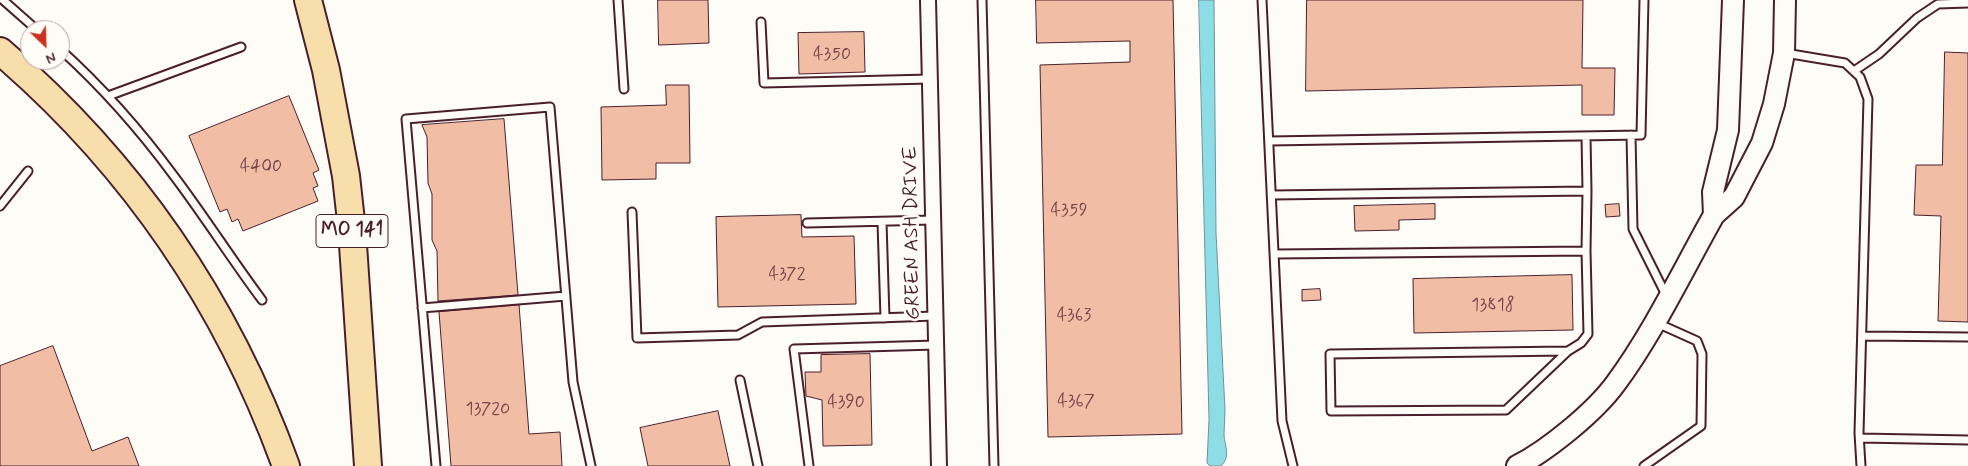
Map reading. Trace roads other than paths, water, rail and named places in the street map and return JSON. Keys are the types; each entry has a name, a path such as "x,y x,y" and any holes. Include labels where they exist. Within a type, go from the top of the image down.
{"highway":[{"name":"MO 141","path":"308,0 326,70 346,176 352,230 368,466"},
{"path":"0,51 58,104 101,149 168,234 224,326 248,374 286,466"}],"street":[{"name":"GREEN ASH DRIVE","path":"928,0 938,466"},
{"path":"1714,215 1713,192 1728,130 1733,0"},
{"path":"1527,464 1589,412 1614,385 1634,357 1714,215 1734,197 1762,143 1774,104 1784,53 1785,0"}],"lane":[{"path":"3,0 26,20"},
{"path":"618,0 624,89"},
{"path":"982,0 994,466"},
{"path":"1262,0 1276,254 1282,421 1293,466"},
{"path":"1269,142 1641,135 1644,0"},
{"path":"1854,71 1879,54 1917,18 1938,4 1968,3"},
{"path":"761,22 764,83 930,78"},
{"path":"108,96 240,47"},
{"path":"1784,53 1845,63 1860,77 1868,99 1869,121 1860,438 1861,466"},
{"path":"70,58 108,96 174,176 262,300"},
{"path":"436,466 406,119 550,107 573,382 590,466"},
{"path":"1631,135 1633,229 1668,298"},
{"path":"1568,351 1330,354 1332,412 1506,410 1568,351 1581,342 1588,334 1586,136"},
{"path":"0,206 28,171"},
{"path":"1272,195 1587,191"},
{"path":"632,212 637,338 738,334 762,322 935,316"},
{"path":"807,223 933,220"},
{"path":"882,222 885,318"},
{"path":"1276,254 1586,251"},
{"path":"422,308 566,296"},
{"path":"1644,466 1701,426 1702,354 1697,341 1654,322"},
{"path":"1862,336 1968,337"},
{"path":"810,466 794,349 936,345"},
{"path":"740,380 758,466"},
{"path":"1860,438 1968,440"}],"water":[{"path":"1199,0 1214,0 1216,233 1225,410 1224,435 1227,451 1226,459 1221,466 1210,466 1207,463 1209,420"}]}
